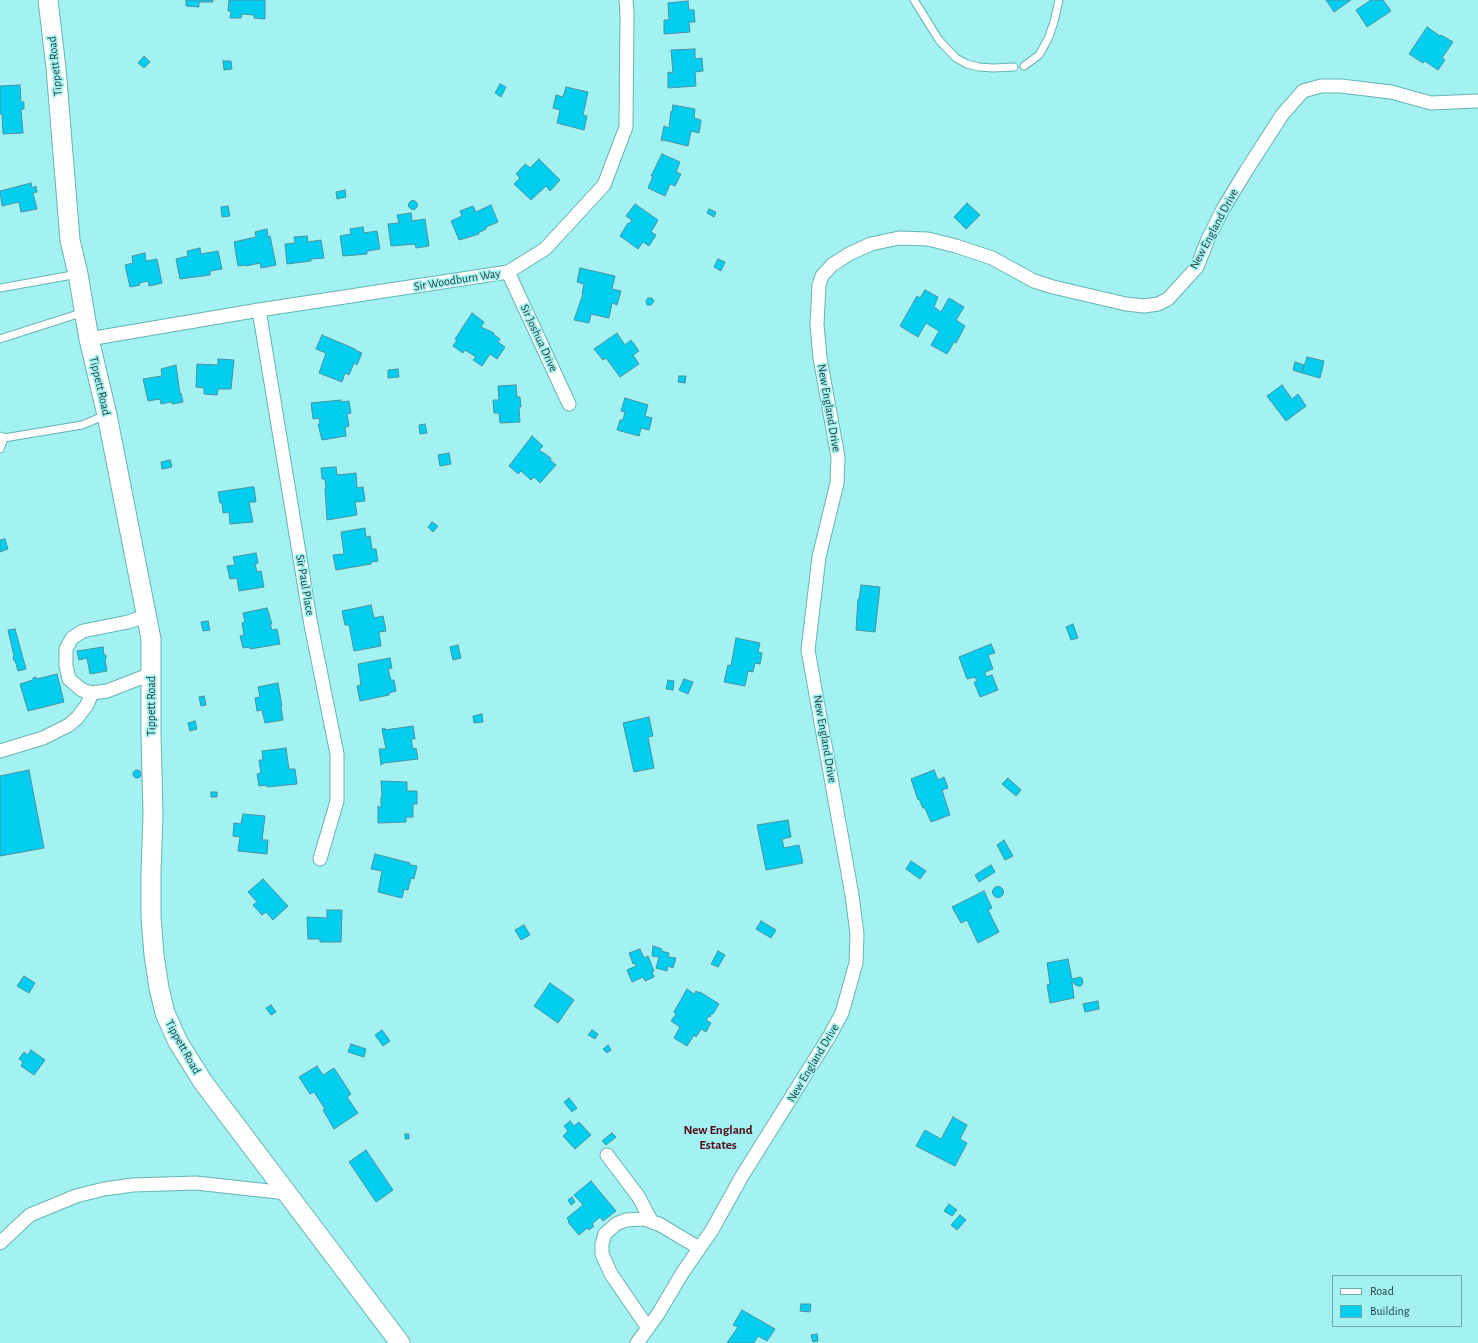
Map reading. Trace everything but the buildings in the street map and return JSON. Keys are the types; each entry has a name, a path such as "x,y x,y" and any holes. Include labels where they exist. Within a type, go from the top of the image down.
{"street":[{"name":"Tippett Road","path":"48,0 56,68 70,240 78,274 89,339 107,415 150,639 153,814 151,872 152,917 154,955 159,988 165,1013 178,1042 203,1082 400,1343"},
{"name":"Sir Woodburn Way","path":"89,339 259,310 508,272 545,249 604,186 626,127 626,0"},
{"name":"New England Drive","path":"637,1343 712,1230 742,1176 836,1025 842,1013 856,964 857,934 852,895 808,650 819,557 837,483 838,457 823,374 817,324 819,285 822,276 832,265 849,254 872,244 900,238 928,239 956,246 992,258 1034,281 1053,287 1126,304 1144,306 1158,304 1168,299 1197,267 1208,239 1223,209 1282,115 1303,91 1321,86 1341,86 1391,92 1431,103 1478,101"},
{"name":"Sir Joshua Drive","path":"508,272 569,404"},
{"name":"Sir Paul Place","path":"259,310 311,625 337,754 337,801 320,859"},
{"path":"146,616 128,622 83,631 72,638 66,649 66,656 69,678 82,690 92,693 113,690 151,674"},
{"path":"0,751 43,738 69,725 77,718 87,705 92,693"},
{"path":"607,1155 638,1196 652,1222"},
{"path":"0,1243 30,1215 76,1196 104,1189 133,1185 196,1183 287,1193"},
{"path":"648,1328 611,1274 602,1254 602,1244 605,1234 616,1224 626,1220 644,1219 659,1224 699,1248"}],"lane":[{"path":"914,0 939,40 956,58 967,64 979,67 1014,67"},
{"path":"1024,66 1039,55 1048,39 1059,0"},
{"path":"0,288 78,274"},
{"path":"0,339 84,312"},
{"path":"0,449 2,437 82,425 107,415"}],"district":[{"name":"New England Estates","path":"718,1138"}]}
